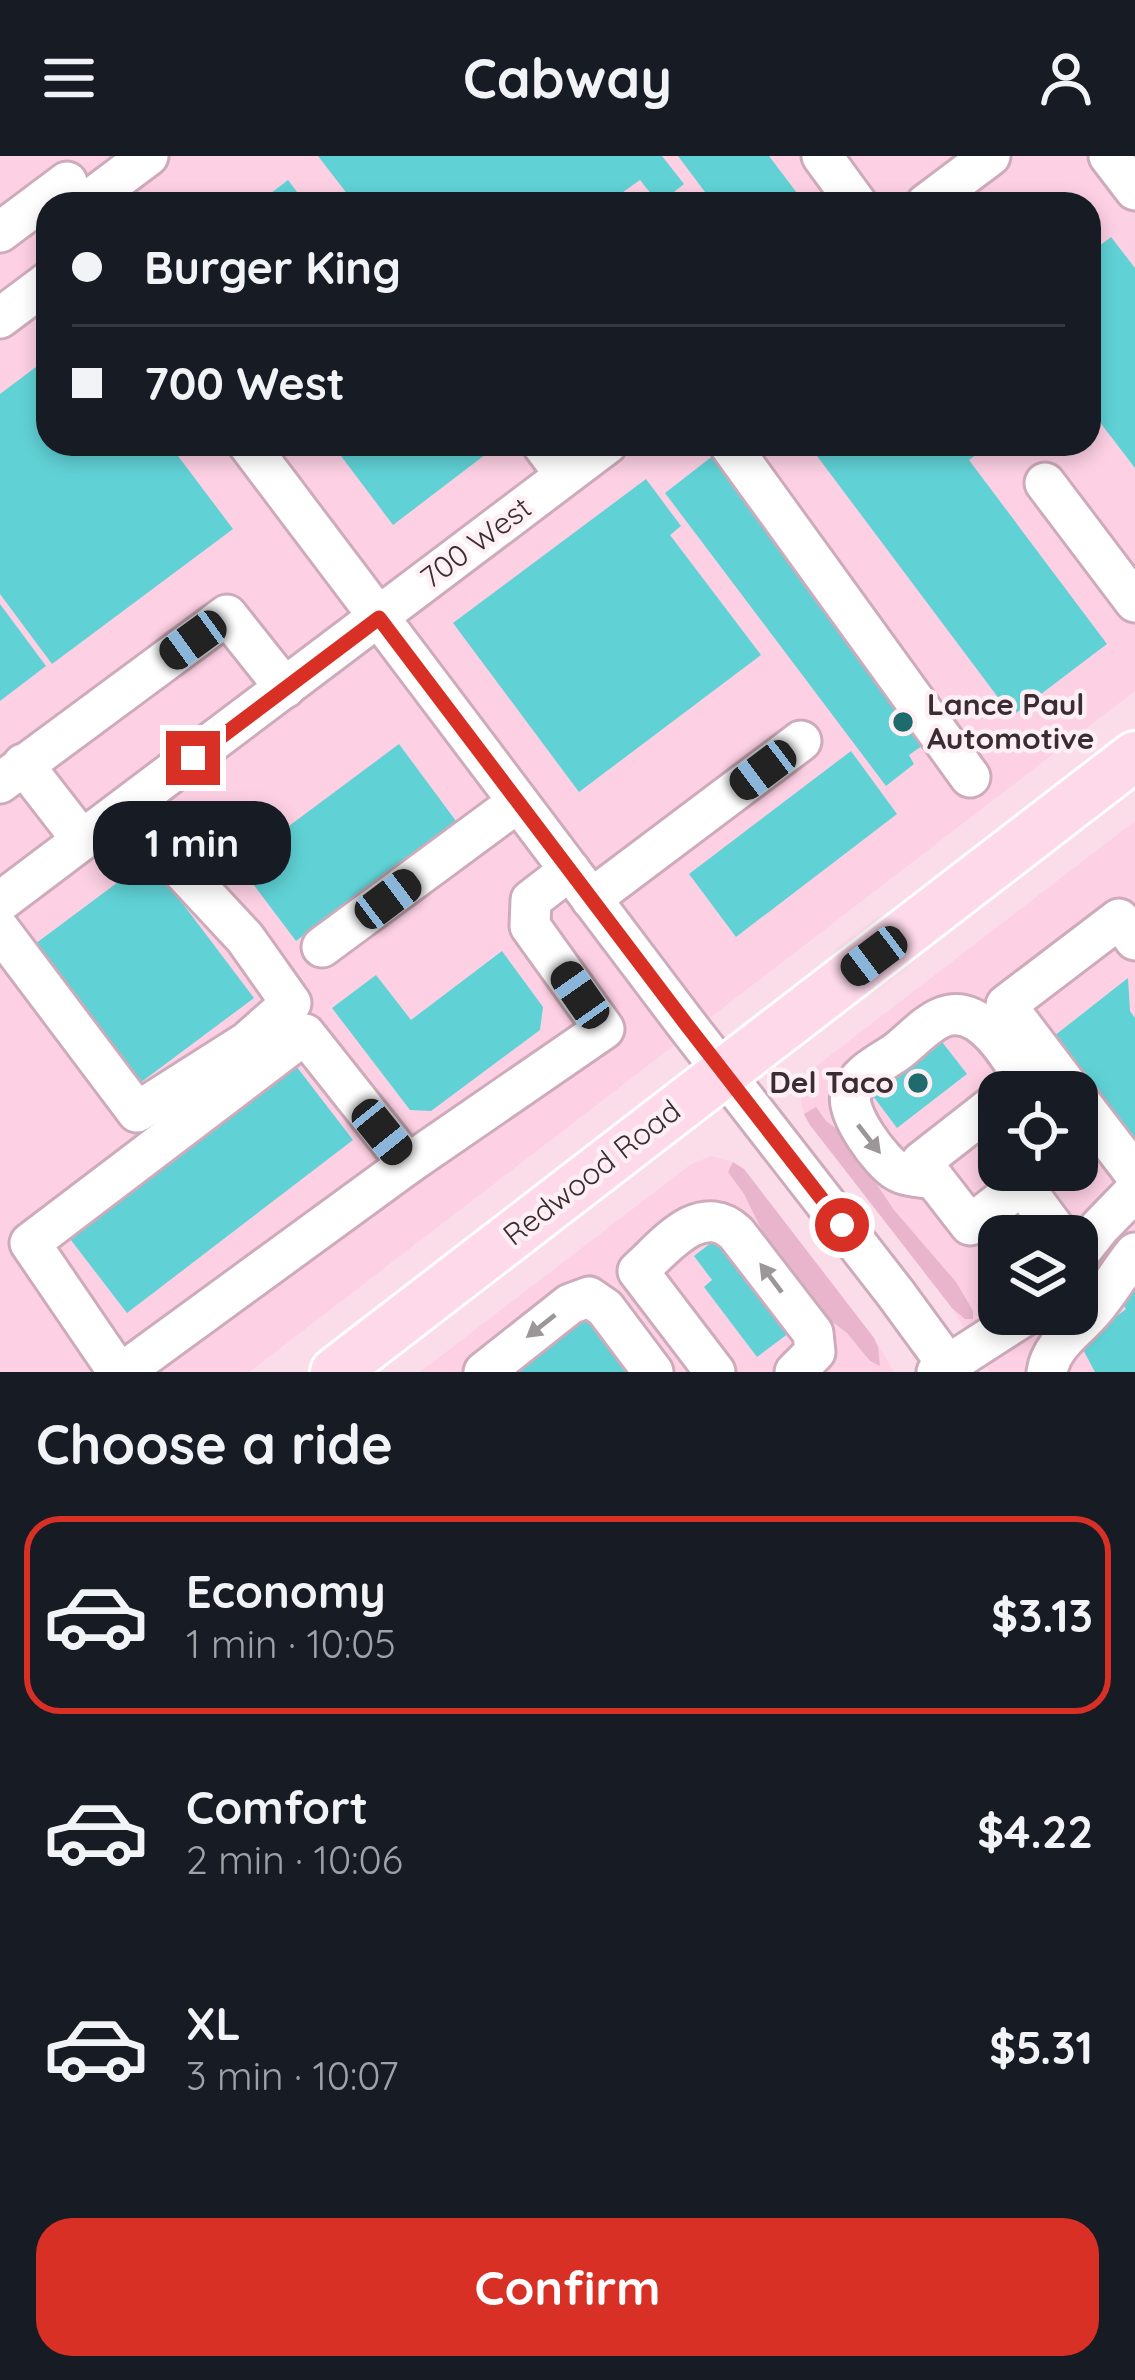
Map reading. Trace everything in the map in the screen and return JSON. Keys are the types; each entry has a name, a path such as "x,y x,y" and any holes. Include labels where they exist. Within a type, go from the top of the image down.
{"main road":[{"name":"Redwood Road","path":"335,1372 1135,756"}],"street":[{"path":"70,187 148,156"},
{"path":"822,156 848,192"},
{"path":"942,192 990,156"},
{"path":"1109,156 1135,190"},
{"path":"0,232 36,209"},
{"path":"0,318 36,291"},
{"path":"257,456 722,1072 896,1294 946,1370 997,1335"},
{"path":"738,456 970,777"},
{"name":"700 West","path":"0,902 379,618 554,460"},
{"path":"1045,483 1135,602"},
{"path":"82,840 11,774 227,615 285,688"},
{"path":"408,1164 305,1034 30,1243 120,1372 604,1029 530,926 531,899 581,885 801,741"},
{"path":"322,947 518,802"},
{"path":"0,930 137,1112 247,1042 291,1003 245,938 177,865 130,804"},
{"path":"968,1017 1006,1005 1129,922"},
{"path":"1006,1005 1051,1071"},
{"path":"934,1179 899,1173 892,1167 855,1120 851,1093 870,1070 951,1015 985,1026 1007,1071"},
{"path":"978,1120 921,1162 970,1225 1013,1191"},
{"path":"1098,1133 1135,1174"},
{"path":"1098,1230 1135,1192"},
{"path":"715,1372 638,1271 703,1220 722,1222 736,1233 813,1333 828,1356 828,1372"},
{"path":"1047,1371 1066,1336 1090,1314 1135,1253"},
{"path":"484,1372 570,1304 590,1297 605,1308 653,1372"},
{"path":"796,1372 815,1352 813,1333"}],"shaded area":[{"path":"0,156 1135,156 1135,691 249,1372 0,1372"},
{"path":"1135,821 1135,1372 990,1372 952,1308 805,1118 803,1086 814,1068"},
{"path":"816,1107 842,1133 894,1210 956,1282 973,1319 965,1319 952,1308 810,1125 804,1114"},
{"path":"711,1156 744,1169 874,1338 894,1372 420,1372 690,1165"},
{"path":"733,1162 744,1169 874,1338 880,1366 822,1314 770,1247 728,1172"}],"building":[{"path":"318,156 662,156 684,184 674,192 650,192 640,180 623,192 346,192"},
{"path":"678,156 769,156 796,192 705,192"},
{"path":"288,180 297,192 272,192"},
{"path":"1111,237 1135,268 1135,468 1101,424 1101,245"},
{"path":"36,367 36,456 178,456 233,529 52,664 0,594 0,394"},
{"path":"341,456 483,456 393,525"},
{"path":"715,456 929,741 909,755 914,764 886,786 665,493"},
{"path":"817,456 974,456 969,460 1107,644 1012,716"},
{"path":"646,479 681,526 670,535 761,655 579,792 453,623"},
{"path":"0,604 46,666 0,701"},
{"path":"399,744 456,821 296,941 238,864"},
{"path":"851,751 897,814 736,937 689,874"},
{"path":"149,859 254,998 140,1083 35,944"},
{"path":"502,951 543,1007 540,1030 431,1111 410,1110 332,1008 376,975 411,1020"},
{"path":"1128,978 1130,1011 1135,1018 1135,1141 1098,1093 1098,1071 1081,1071 1054,1036"},
{"name":"Del Taco","path":"939,1038 967,1074 897,1128 870,1092"},
{"path":"293,1062 353,1140 127,1313 67,1235"},
{"path":"721,1235 793,1330 757,1357 704,1287 712,1280 694,1256"},
{"path":"1135,1284 1135,1372 1095,1372 1080,1344 1098,1335 1126,1309 1121,1302"},
{"path":"582,1305 632,1370 494,1372"}],"place":[{"name":"Lance Paul Automotive","path":"903,722"},
{"name":"Del Taco","path":"918,1083"}],"route":[{"path":"193,758 379,618 842,1225"}]}
